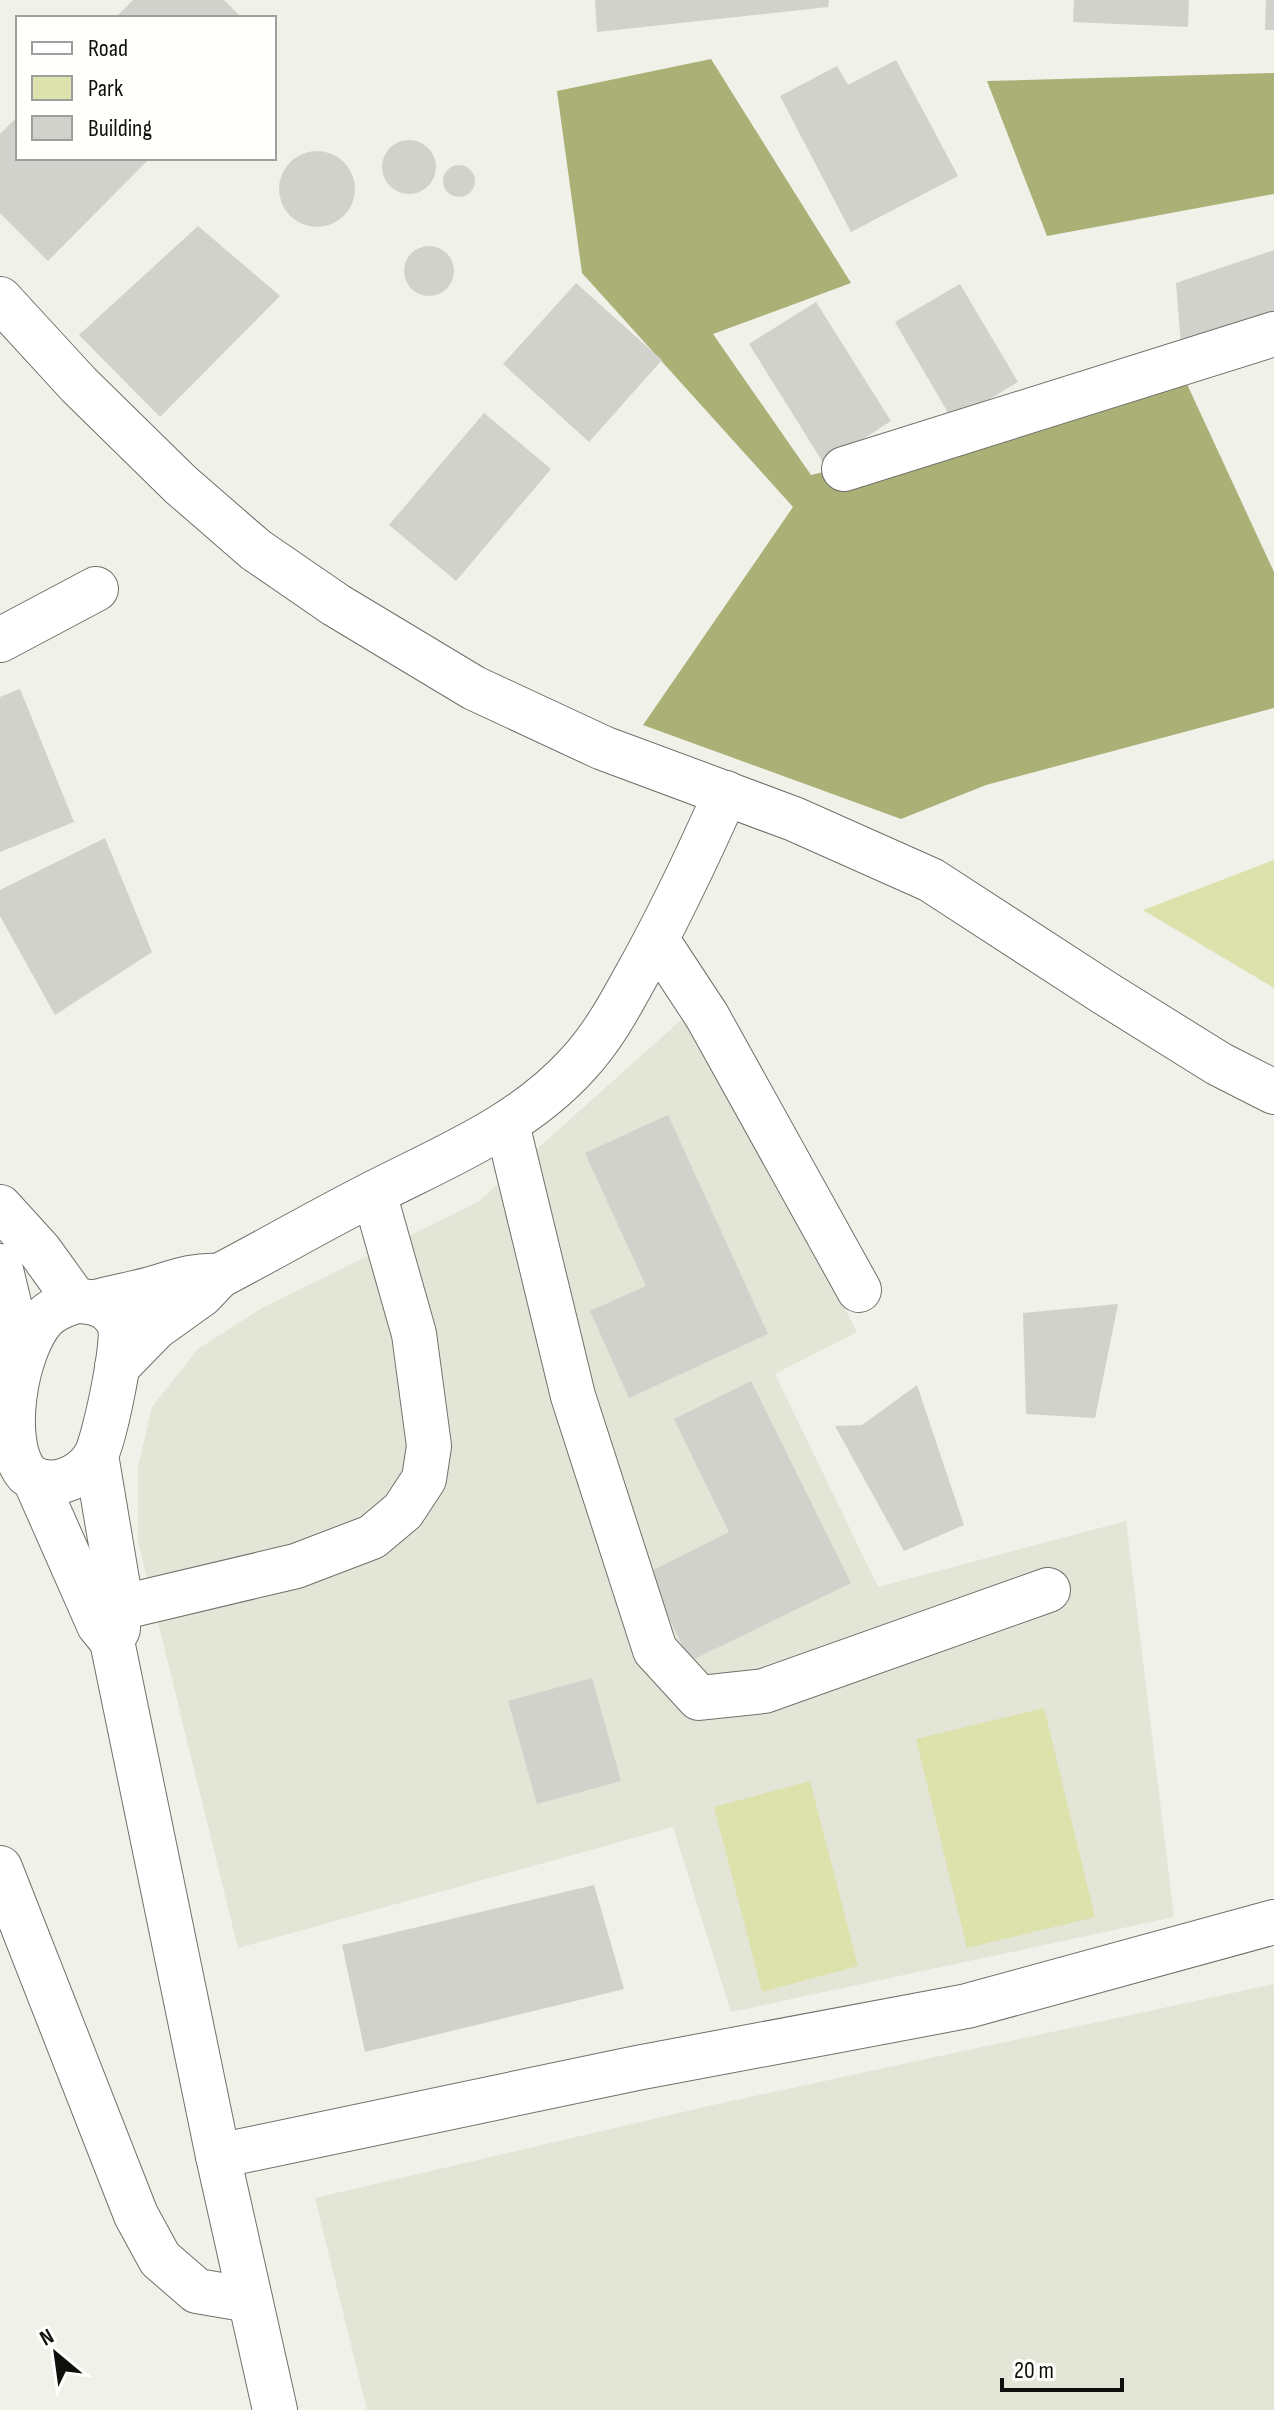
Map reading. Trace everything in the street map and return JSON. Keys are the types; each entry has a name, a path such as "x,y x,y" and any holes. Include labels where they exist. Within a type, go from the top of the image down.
{"street":[{"path":"0,299 79,385 181,485 256,550 325,597 474,688 603,748 794,819 931,880 1155,1025 1219,1064 1274,1092"},
{"path":"844,469 1274,334"},
{"path":"0,640 96,589"},
{"path":"117,1367 156,1327 202,1294 219,1276 374,1193 461,1151 507,1124 545,1096 577,1066 603,1035 657,940 726,793"},
{"path":"657,940 707,1016 859,1290"},
{"path":"507,1124 573,1396 655,1650 699,1698 764,1691 1048,1590"},
{"path":"0,1266 12,1378 6,1436 16,1467 99,1625 116,1624 296,1566 372,1537 403,1511 424,1479 429,1446 414,1334 374,1193"},
{"path":"0,1207 86,1302 105,1307 120,1327 122,1345 96,1455 118,1586 116,1624 218,2156 275,2410"},
{"path":"12,1378 42,1320 53,1310 148,1290 175,1280 203,1275 219,1276"},
{"path":"16,1467 67,1481 82,1472 96,1455"},
{"path":"0,1868 136,2215 160,2259 197,2291 250,2300"},
{"path":"218,2156 637,2068 967,2006 1274,1922"}],"shaded area":[{"path":"690,1012 857,1332 775,1374 878,1587 1126,1521 1174,1917 731,2012 673,1827 238,1948 138,1541 138,1467 152,1407 198,1349 262,1308 478,1202"},
{"path":"1274,1984 1274,2410 367,2410 315,2198 713,2105"}],"green space":[{"path":"711,59 851,283 713,334 811,475 1186,382 1274,572 1274,708 986,785 901,819 643,725 793,507 582,273 557,91"},
{"path":"1274,73 1274,194 1047,236 987,81"},
{"path":"1274,860 1274,988 1143,910"},
{"path":"1044,1708 1095,1917 967,1948 916,1739"},
{"path":"810,1781 858,1966 762,1992 714,1807"}],"building":[{"path":"133,0 224,0 240,16 117,16"},
{"path":"595,0 829,0 828,7 597,32"},
{"path":"1074,0 1189,0 1188,27 1073,22"},
{"path":"1266,0 1274,0 1274,30 1265,30"},
{"path":"896,60 958,176 851,232 780,96 837,66 848,85"},
{"path":"16,118 16,160 148,160 48,261 0,213 0,134"},
{"path":"409,140 428,148 436,167 428,186 409,194 390,186 382,167 390,148"},
{"path":"310,151 324,151 338,157 349,168 355,189 353,204 344,216 332,225 310,227 296,221 285,210 279,196 279,182 285,168 296,157"},
{"path":"459,165 470,170 475,181 470,192 459,197 448,192 443,181 448,170"},
{"path":"198,226 280,296 160,417 79,335"},
{"path":"429,246 446,254 454,271 446,288 429,296 412,288 404,271 412,254"},
{"path":"1274,250 1274,318 1181,346 1176,283"},
{"path":"576,283 662,360 589,442 503,364"},
{"path":"960,284 1018,382 953,421 895,322"},
{"path":"816,302 891,421 824,464 749,344"},
{"path":"484,413 551,469 456,581 389,525"},
{"path":"20,689 74,822 0,852 0,697"},
{"path":"105,838 152,952 55,1015 0,916 0,890"},
{"path":"668,1115 768,1334 629,1398 590,1311 646,1286 585,1153"},
{"path":"1118,1304 1095,1418 1026,1414 1023,1313"},
{"path":"751,1381 851,1583 690,1661 647,1573 729,1532 674,1419"},
{"path":"917,1385 964,1525 904,1551 835,1426 862,1425"},
{"path":"592,1678 621,1781 537,1804 508,1701"},
{"path":"594,1885 624,1989 365,2052 342,1945"}]}
